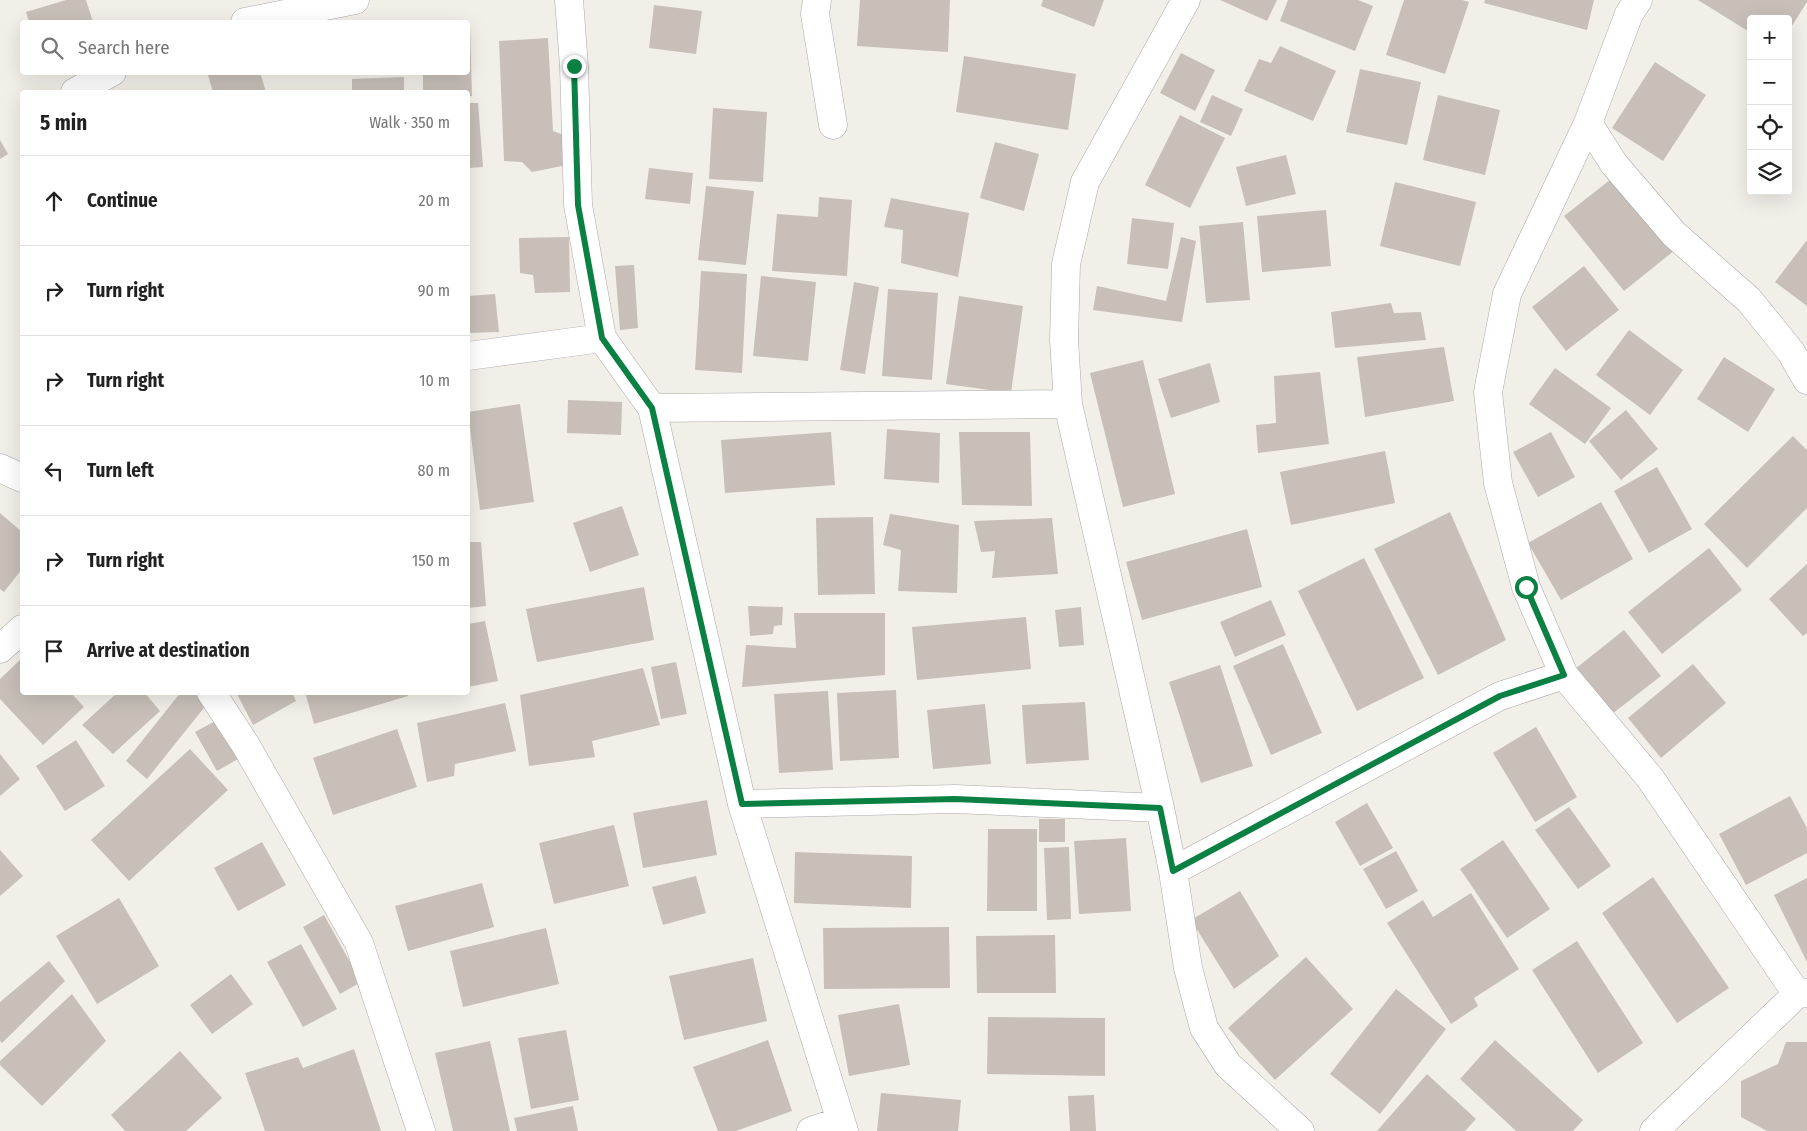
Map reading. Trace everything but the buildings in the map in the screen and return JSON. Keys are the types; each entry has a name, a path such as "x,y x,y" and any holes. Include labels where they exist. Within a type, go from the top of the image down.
{"street":[{"path":"255,20 355,0"},
{"path":"569,0 574,66 578,205 602,338 652,408 742,804 842,1126 812,1131"},
{"path":"817,0 815,14 833,125"},
{"path":"1186,0 1085,182 1066,264 1064,340 1068,404 1160,808 1173,871 1188,968 1204,1028 1228,1065 1300,1131"},
{"path":"1638,0 1629,14 1588,123 1507,294 1488,392 1500,492 1526,587 1564,675 1650,778 1802,994 1654,1131"},
{"path":"79,90 106,75"},
{"path":"1588,123 1614,164 1674,234 1750,300 1791,352 1807,380"},
{"path":"470,356 602,338"},
{"path":"652,408 1068,404"},
{"path":"0,468 20,477"},
{"path":"0,649 20,631"},
{"path":"1173,871 1500,696 1564,675"},
{"path":"214,695 245,744 359,943 421,1131"},
{"path":"742,804 955,799 1160,808"}],"route":[{"path":"574,66 578,205 602,338 652,408 742,804 955,799 1160,808 1173,871 1397,749 1500,696 1564,675 1526,587"}]}
